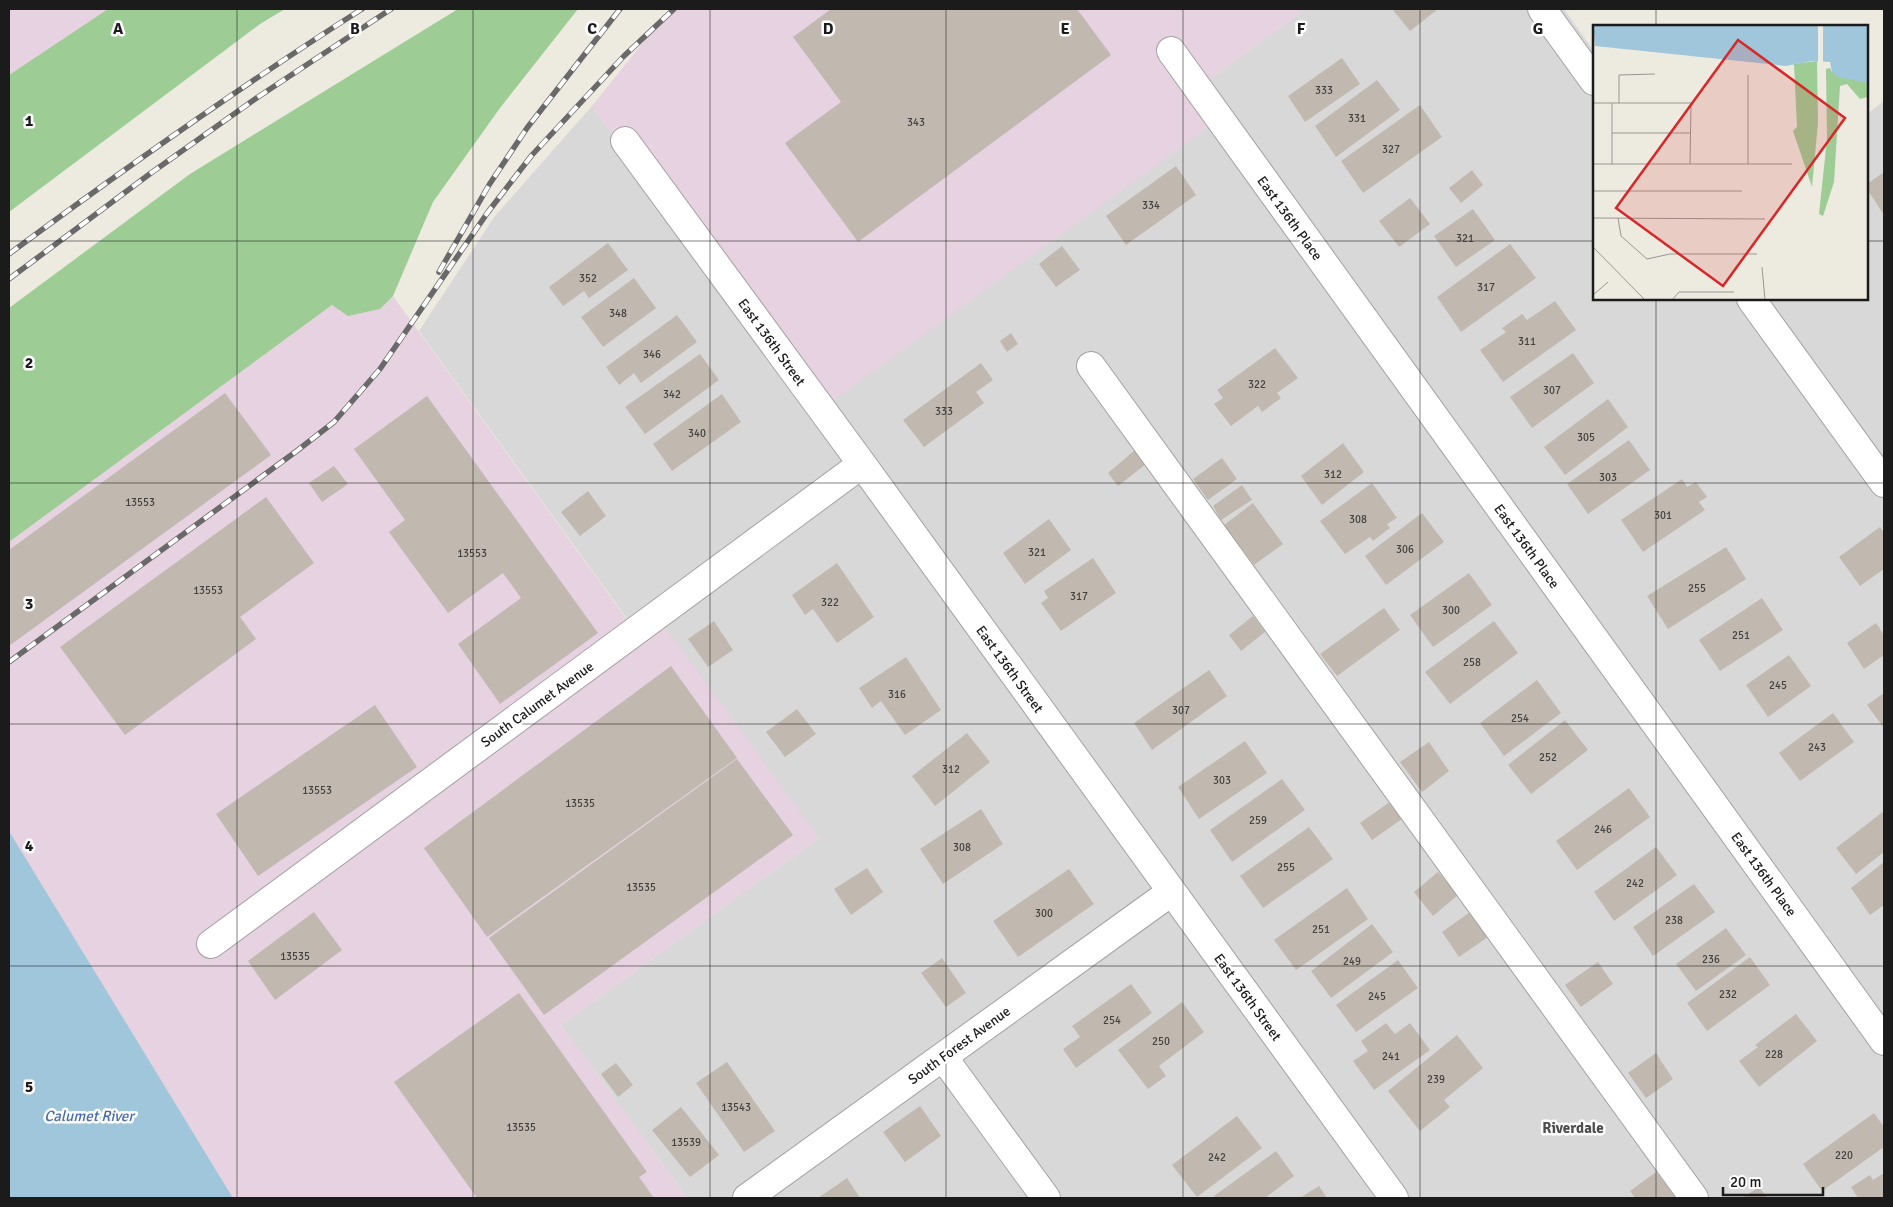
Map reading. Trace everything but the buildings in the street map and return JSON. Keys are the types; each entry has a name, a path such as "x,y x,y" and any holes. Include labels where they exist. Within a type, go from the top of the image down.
{"street":[{"path":"1542,9 1593,80"},
{"name":"East 136th Place","path":"1171,51 1884,1040"},
{"name":"East 136th Street","path":"625,141 862,464 1394,1198"},
{"path":"1752,300 1884,483"},
{"path":"1091,366 1694,1198"},
{"name":"South Calumet Avenue","path":"211,944 862,464"},
{"name":"South Forest Avenue","path":"747,1198 1171,892"},
{"path":"943,1057 1046,1198"}],"shaded area":[{"path":"9,9 108,9 9,75"},
{"path":"670,9 1305,9 1188,95 1211,125 816,413 592,106"},
{"path":"1305,9 1564,9 1593,50 1593,300 1868,300 1868,113 1884,101 1884,1198 687,1198 561,1025 819,838 631,624 419,331 495,216 592,106 816,412 1188,95"},
{"path":"393,296 630,624 652,609 819,838 561,1025 687,1198 233,1198 9,831 9,542 332,305 380,309"}],"green space":[{"path":"108,9 285,9 260,24 9,212 9,75"},
{"path":"458,9 578,9 500,108 433,202 393,296 380,309 348,316 332,305 9,542 9,308 190,174"}],"water":[{"name":"Calumet River","path":"9,831 233,1198 9,1198"}],"railway":[{"path":"9,254 183,128 362,9"},
{"path":"9,279 151,173 258,97 391,9"},
{"path":"439,272 489,185 527,128 620,9"},
{"path":"9,662 334,422 380,369 488,212 532,155 624,56 674,9"}],"district":[{"name":"Riverdale","path":"1573,1128"}]}
